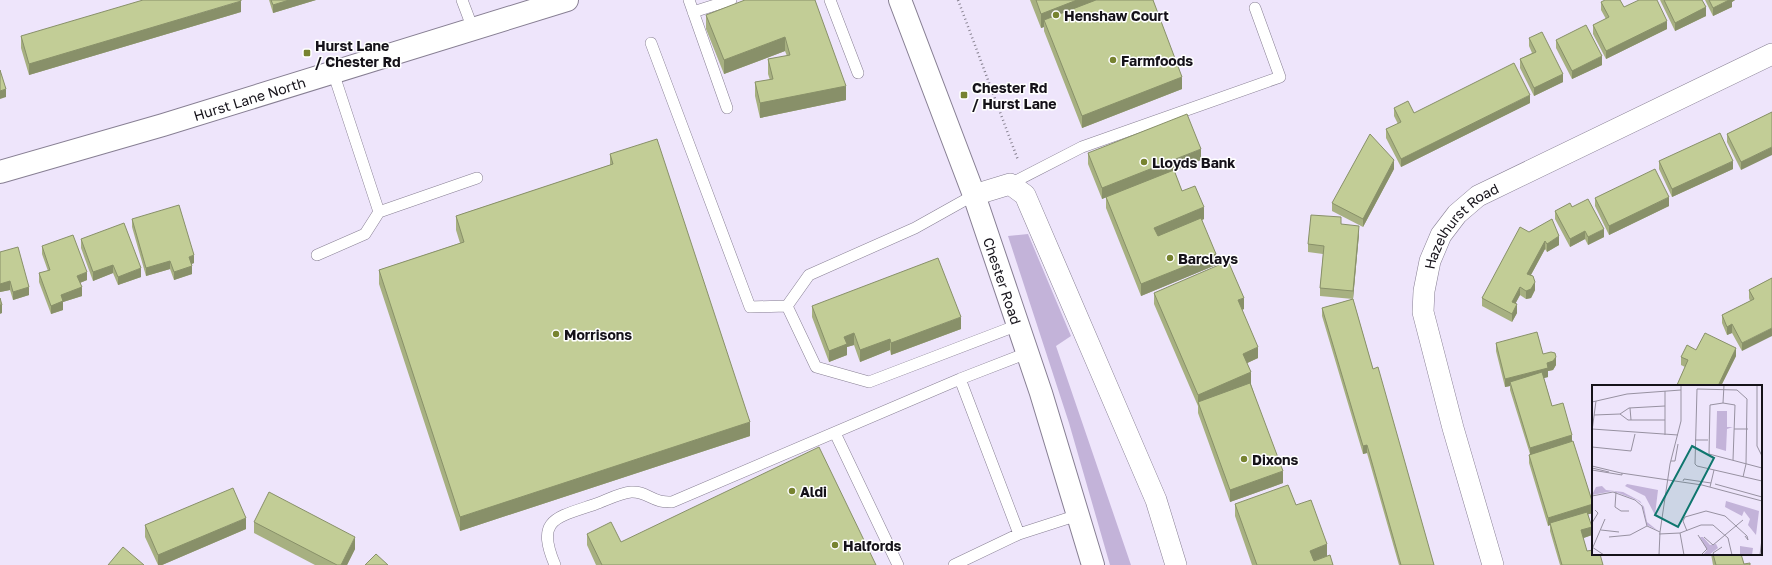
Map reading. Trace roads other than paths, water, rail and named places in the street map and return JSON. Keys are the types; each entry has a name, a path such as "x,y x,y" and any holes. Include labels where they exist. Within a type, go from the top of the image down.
{"main road":[{"name":"Hurst Lane North","path":"0,172 163,125 567,0"},
{"name":"Chester Road","path":"900,0 974,194 1018,325 1094,565"}],"street":[{"name":"Hazelhurst Road","path":"1493,565 1453,428 1423,312 1424,291 1430,260 1441,235 1457,214 1478,196 1772,54"},
{"path":"974,194 1015,175 1025,195 1156,500 1176,565"}],"lane":[{"path":"462,0 472,29"},
{"path":"689,0 727,108"},
{"path":"693,12 731,0"},
{"path":"830,0 858,74"},
{"path":"1015,175 1082,147 1280,78 1255,8"},
{"path":"651,43 750,307 787,306"},
{"path":"333,72 379,212"},
{"path":"318,255 365,234 379,212 478,178"},
{"path":"787,306 809,276 915,228 974,194"},
{"path":"787,306 816,367 870,382 1018,325"},
{"path":"555,565 548,548 547,534 552,521 564,515 630,492 642,492 661,501 672,502 960,379 1027,353"},
{"path":"960,379 1019,534"},
{"path":"835,433 898,565"},
{"path":"954,565 1019,534 1078,515"}],"place":[{"name":"Henshaw Court","path":"1056,15"},
{"name":"Hurst Lane / Chester Rd","path":"307,53"},
{"name":"Farmfoods","path":"1113,60"},
{"name":"Chester Rd / Hurst Lane","path":"964,95"},
{"name":"Lloyds Bank","path":"1144,162"},
{"name":"Barclays","path":"1170,258"},
{"name":"Morrisons","path":"556,334"},
{"name":"Dixons","path":"1244,459"},
{"name":"Aldi","path":"792,491"},
{"name":"Halfords","path":"835,545"}]}
